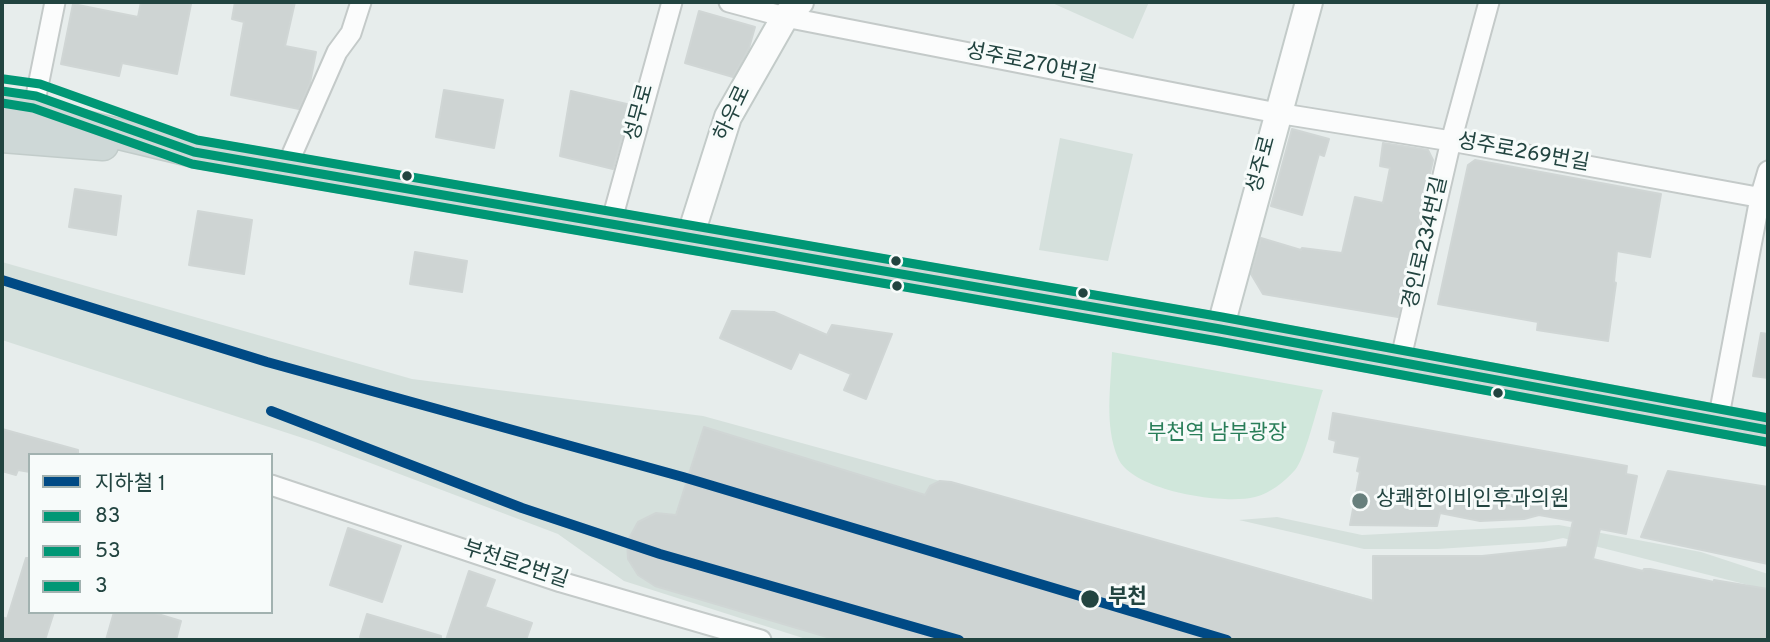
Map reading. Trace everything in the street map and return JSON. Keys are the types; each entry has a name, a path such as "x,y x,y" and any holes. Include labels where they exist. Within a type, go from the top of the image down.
{"main road":[{"path":"2,90 36,96 194,152"},
{"path":"2,108 194,152 1220,329 1768,430"},
{"path":"2,136 194,152"}],"street":[{"path":"36,96 55,2"},
{"path":"286,168 337,52 351,33 361,2"},
{"name":"성무로","path":"611,223 672,2"},
{"name":"성주로270번길","path":"729,2 793,9 1277,113"},
{"name":"성주로","path":"1220,329 1309,2"},
{"name":"경인로234번길","path":"1400,362 1451,141 1489,2"},
{"name":"하우로","path":"690,237 728,117 793,9"},
{"name":"성주로269번길","path":"1277,113 1451,141 1764,198"},
{"path":"2,123 194,152"},
{"path":"1718,421 1768,171"},
{"name":"부천로2번길","path":"273,486 561,582 761,640"}],"shaded area":[{"path":"1050,2 1149,2 1133,39"},
{"path":"1060,138 1133,154 1108,261 1039,250"},
{"path":"2,262 412,379 703,416 1520,640 809,640 624,581 558,534 315,442 2,340"},
{"path":"1277,517 1362,535 1559,525 1701,552 1768,574 1768,590 1563,538 1544,542 1438,549 1364,549 1239,520"}],"green space":[{"name":"부천역 남부광장","path":"1112,352 1323,390 1299,464 1272,490 1241,499 1180,493 1141,479 1118,458 1111,432 1109,405"}],"building":[{"path":"141,2 191,4 177,74 122,63 119,76 61,64 73,4 138,17"},
{"path":"235,2 295,2 285,46 316,52 310,83 299,109 231,95 244,22 232,19"},
{"path":"699,11 755,27 749,48 733,77 685,63"},
{"path":"444,90 503,100 494,148 436,137"},
{"path":"571,91 631,105 613,169 560,156"},
{"path":"1292,129 1329,139 1324,156 1319,154 1302,215 1271,206"},
{"path":"1383,143 1428,150 1433,160 1398,317 1263,294 1251,274 1261,238 1301,250 1342,253 1355,197 1383,203 1390,168 1380,166"},
{"path":"1475,160 1661,194 1650,257 1617,251 1616,283 1608,341 1537,330 1538,322 1438,304 1468,165"},
{"path":"75,189 121,196 116,235 69,227"},
{"path":"198,211 252,220 244,274 189,265"},
{"path":"415,252 467,261 462,292 410,284"},
{"path":"732,311 774,312 827,335 832,325 892,334 866,399 844,390 851,374 799,352 791,369 720,338"},
{"path":"1761,333 1768,334 1768,378 1753,376"},
{"path":"1333,413 1627,466 1626,474 1637,476 1626,534 1600,529 1593,559 1643,571 1650,569 1714,582 1768,589 1768,640 837,640 655,586 638,575 628,559 627,542 638,522 656,513 676,515 704,427 925,495 930,486 940,481 951,482 1373,601 1373,556 1482,556 1567,547 1573,521 1539,515 1524,519 1480,521 1440,513 1437,526 1350,525 1360,472 1357,471 1360,457 1334,452 1336,441 1329,439"},
{"path":"2,429 78,450 78,453 28,453 28,472 18,470 16,475 2,471"},
{"path":"1668,471 1768,487 1768,564 1641,537"},
{"path":"348,528 401,546 382,602 330,585"},
{"path":"28,558 28,614 53,614 45,640 2,640 2,617 7,619"},
{"path":"469,571 495,580 485,607 532,623 526,640 446,640"},
{"path":"113,614 158,614 181,621 176,640 106,640"},
{"path":"367,614 441,636 441,640 370,640 360,637"}],"metro line":[{"name":"1","path":"2,280 267,362 683,477 1227,640"},
{"name":"1","path":"271,411 522,508 660,554 959,640"}],"transit line":[{"name":"3","path":"4,79 40,84 197,140 1222,317 1768,418"},
{"name":"83","path":"2,91 36,96 194,152 1220,329 1768,430"},
{"name":"53","path":"2,103 33,108 192,164 1218,341 1766,442"}],"place":[{"name":"상쾌한이비인후과의원","path":"1360,501"},
{"name":"부천","path":"1090,599"}]}
